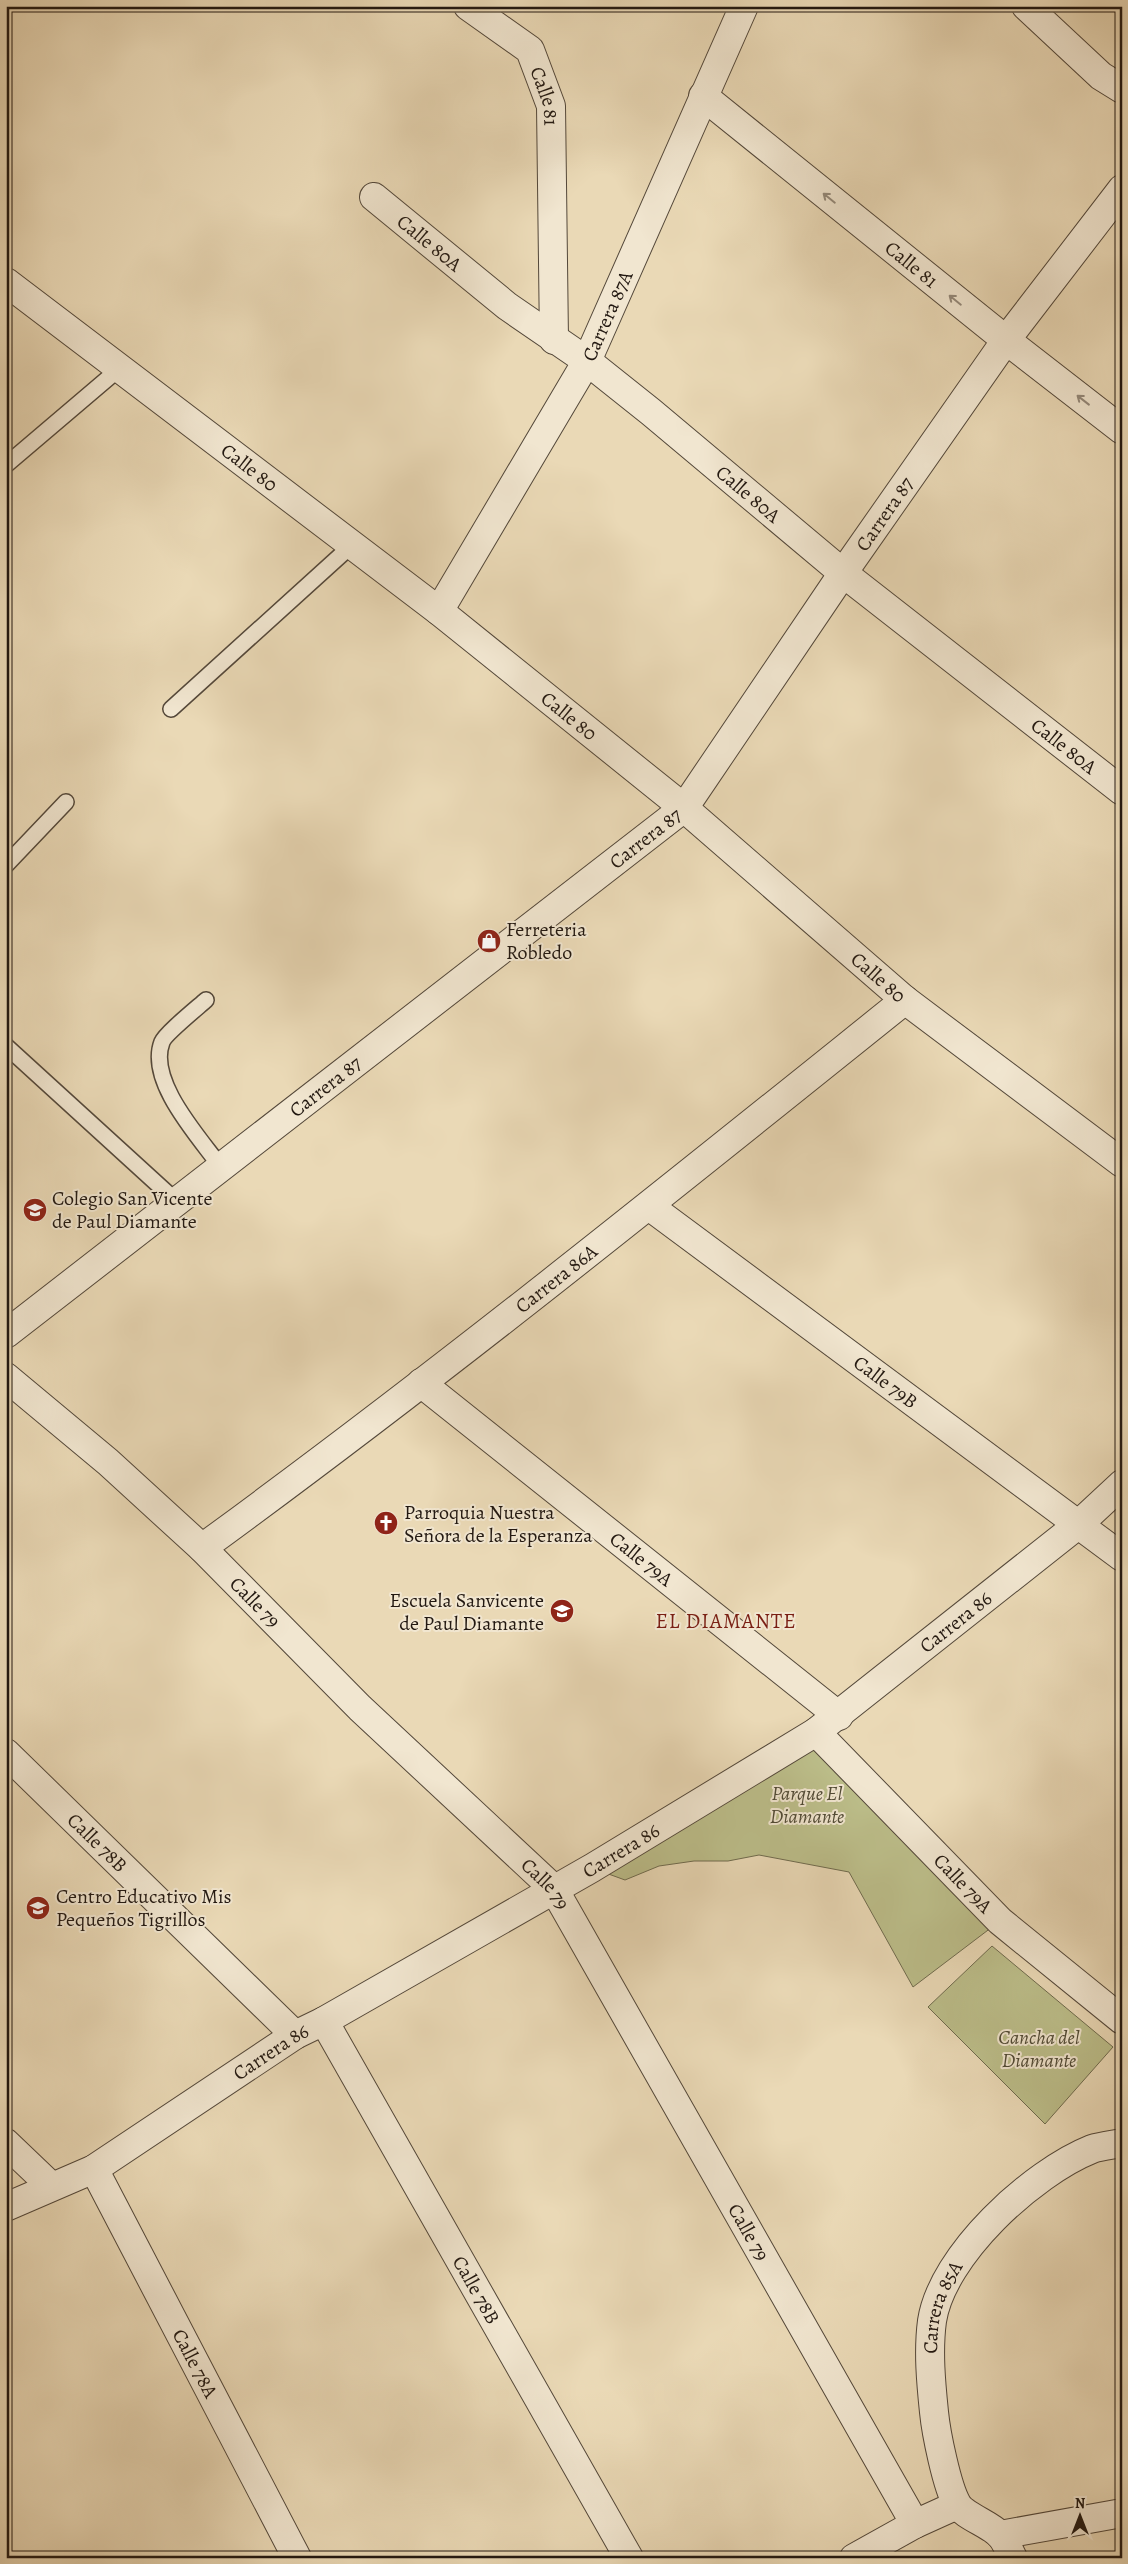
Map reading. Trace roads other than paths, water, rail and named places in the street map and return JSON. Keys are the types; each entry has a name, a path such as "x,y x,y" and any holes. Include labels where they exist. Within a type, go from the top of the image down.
{"street":[{"name":"Calle 81","path":"468,6 530,50 551,106 554,340"},
{"name":"Carrera 87A","path":"439,611 587,361 702,96 744,6"},
{"path":"1026,6 1101,76 1122,89"},
{"name":"Calle 81","path":"702,96 1006,340 1122,430"},
{"name":"Carrera 87","path":"6,1334 220,1166 684,808 843,573 1006,340 1122,189"},
{"name":"Calle 80A","path":"374,198 507,306 587,361 843,573 1122,790"},
{"name":"Calle 80","path":"6,282 439,611 684,808 905,1000 1122,1163"},
{"name":"Carrera 86A","path":"202,1548 315,1466 649,1206 905,1000"},
{"name":"Calle 79B","path":"649,1206 1079,1524 1122,1558"},
{"name":"Calle 79","path":"6,1377 108,1462 202,1548 360,1708 554,1889 915,2524"},
{"name":"Calle 79A","path":"421,1383 839,1716"},
{"name":"Carrera 86","path":"6,2207 94,2169 295,2035 324,2021 554,1889 816,1732 839,1716 1079,1524 1122,1484"},
{"name":"Calle 79A","path":"816,1732 1000,1921 1122,2020"},
{"name":"Calle 78B","path":"6,1754 295,2035"},
{"name":"Calle 78B","path":"324,2021 629,2558"},
{"path":"6,2143 51,2186"},
{"name":"Carrera 85A","path":"958,2505 936,2428 932,2391 930,2352 932,2320 942,2290 982,2231 1007,2204 1070,2161 1093,2149 1122,2143"},
{"name":"Calle 78A","path":"94,2169 297,2558"},
{"path":"854,2558 915,2524 958,2505 1007,2546 1122,2513"}],"lane":[{"path":"6,465 120,368"},
{"path":"170,709 352,545"},
{"path":"6,865 66,802"},
{"path":"206,1000 162,1041 160,1053 164,1086 220,1166"},
{"path":"6,1046 176,1201"}],"place":[{"name":"Ferreteria Robledo","path":"489,941"},
{"name":"Colegio San Vicente de Paul Diamante","path":"35,1210"},
{"name":"Parroquia Nuestra Señora de la Esperanza","path":"386,1523"},
{"name":"Escuela Sanvicente de Paul Diamante","path":"562,1611"},
{"name":"Centro Educativo Mis Pequeños Tigrillos","path":"38,1908"}],"district":[{"name":"EL DIAMANTE","path":"726,1621"}],"park label":[{"name":"Parque El Diamante","path":"807,1804"},
{"name":"Cancha del Diamante","path":"1039,2048"}]}
